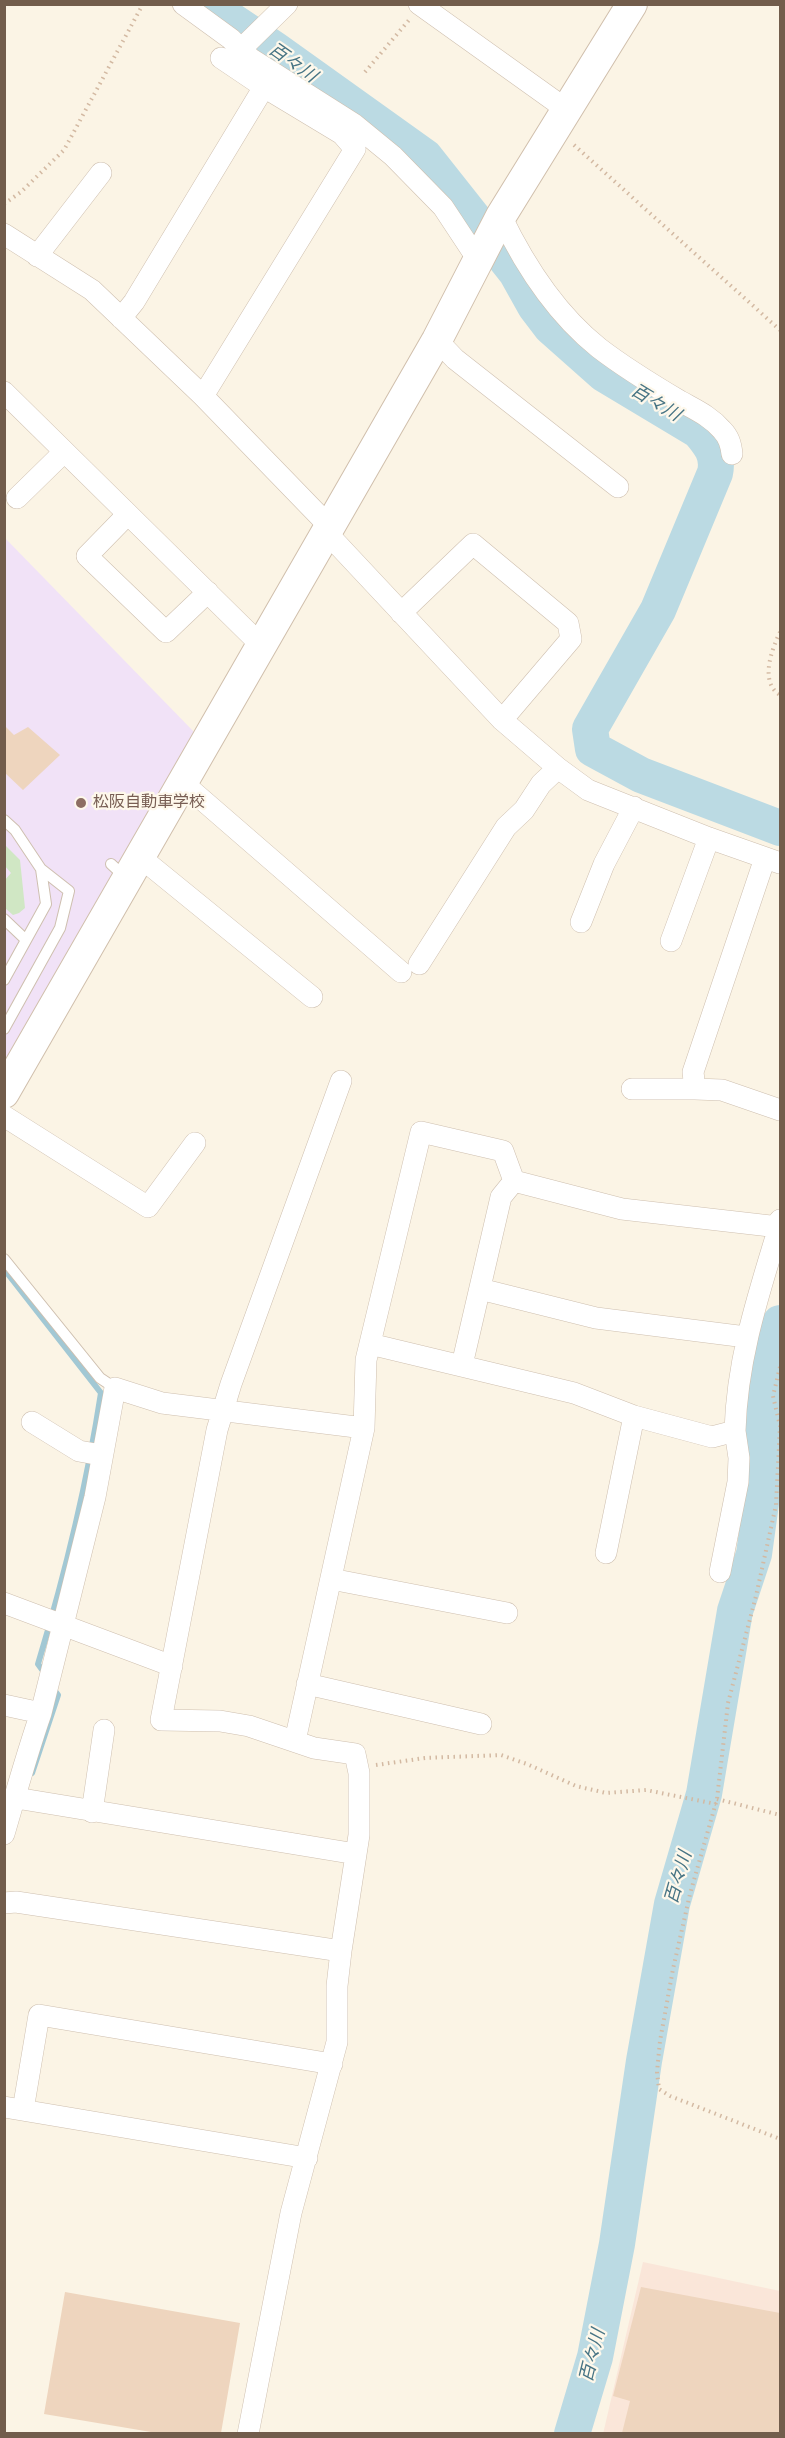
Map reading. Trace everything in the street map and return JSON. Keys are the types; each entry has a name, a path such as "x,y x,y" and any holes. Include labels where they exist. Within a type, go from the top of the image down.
{"street":[{"path":"183,4 231,39 236,51 264,87 409,171 443,207 480,257"},
{"path":"236,51 286,4"},
{"path":"4,1093 126,867 183,783 437,340 501,216 633,4"},
{"path":"420,5 556,102 559,123"},
{"path":"236,51 354,124 360,141"},
{"path":"121,318 134,302 264,87"},
{"path":"203,396 360,141"},
{"path":"37,256 101,173"},
{"path":"501,216 534,275 570,322 600,349 632,371 705,414 724,431 731,442 732,454"},
{"path":"4,234 92,290 203,396 327,529 401,614 502,720 558,768 588,790 773,861 698,1055 693,1072 694,1089"},
{"path":"437,340 455,358 618,487"},
{"path":"4,392 262,646"},
{"path":"17,498 64,452"},
{"path":"128,514 87,556 166,632 208,592"},
{"path":"401,614 473,544 568,623 570,639 502,720"},
{"path":"183,783 410,968 506,826 524,810 541,784 558,768"},
{"path":"581,922 604,864 634,807"},
{"path":"671,941 709,838"},
{"path":"126,867 312,997"},
{"path":"248,2433 281,2256 337,2042 341,1951 358,1835 357,1766 355,1754 314,1748 249,1726 220,1721 162,1720 223,1411 341,1081"},
{"path":"632,1089 722,1090 780,1110"},
{"path":"4,1116 148,1207 195,1143"},
{"path":"295,1742 364,1428 366,1360 421,1132 502,1151 514,1181"},
{"path":"514,1181 622,1209 779,1224 746,1337 736,1394 735,1431 740,1458 738,1482 720,1572"},
{"path":"462,1365 501,1197 514,1181"},
{"path":"480,1289 596,1318 746,1337"},
{"path":"370,1344 574,1393 634,1416 712,1437 735,1431"},
{"path":"4,1834 49,1679 53,1622 95,1497 93,1454 115,1388 162,1403 364,1428"},
{"path":"606,1553 634,1416"},
{"path":"32,1422 93,1454"},
{"path":"331,1579 507,1613"},
{"path":"4,1604 172,1666"},
{"path":"307,1684 481,1724"},
{"path":"4,1705 41,1713"},
{"path":"92,1812 104,1730"},
{"path":"16,1798 356,1854"},
{"path":"4,1903 16,1902 341,1951"},
{"path":"307,2158 14,2109 39,2014 332,2064"}],"lane":[{"path":"4,820 15,830 41,869 69,891 60,928 4,1029"},
{"path":"4,980 46,904 41,869"},
{"path":"4,919 26,940"},
{"path":"4,1259 100,1378 115,1388"}],"path":[{"path":"4,204 21,192 64,150 143,4"},
{"path":"365,72 420,5"},
{"path":"559,123 572,143 780,330"},
{"path":"780,632 768,657 772,683 780,695"},
{"path":"780,1367 773,1396 780,1426 776,1505 756,1596 742,1641 728,1703 716,1803 690,1894 673,1969 657,2072 659,2089 670,2096 780,2139"},
{"path":"357,1766 425,1758 501,1755 576,1786 606,1793 646,1790 780,1815"}],"shaded area":[{"name":"松阪自動車学校","path":"5,538 197,735 5,1065"},
{"path":"643,2262 780,2291 780,2433 603,2434"}],"green space":[{"path":"4,844 20,860 25,908 13,915 5,908 5,880 11,873 5,866"}],"building":[{"path":"4,725 14,735 28,727 60,755 23,790 4,772"},
{"path":"641,2287 780,2313 780,2433 622,2433 630,2401 613,2396"},
{"path":"65,2292 240,2323 221,2433 157,2433 44,2414"}],"waterway":[{"name":"百々川","path":"207,4 425,157 516,272 535,306 551,327 604,374 699,431 707,441 715,455 715,473 658,610 590,729 593,749 641,775 780,828"},
{"path":"4,1269 101,1393 74,1530 38,1664 46,1675"},
{"name":"百々川","path":"572,2434 595,2357 617,2244 644,2061 672,1904 704,1794 735,1611 754,1554 765,1474 762,1423 766,1374 780,1323"},
{"path":"32,1773 58,1695 52,1687"}],"place":[{"name":"松阪自動車学校","path":"81,803"}]}
